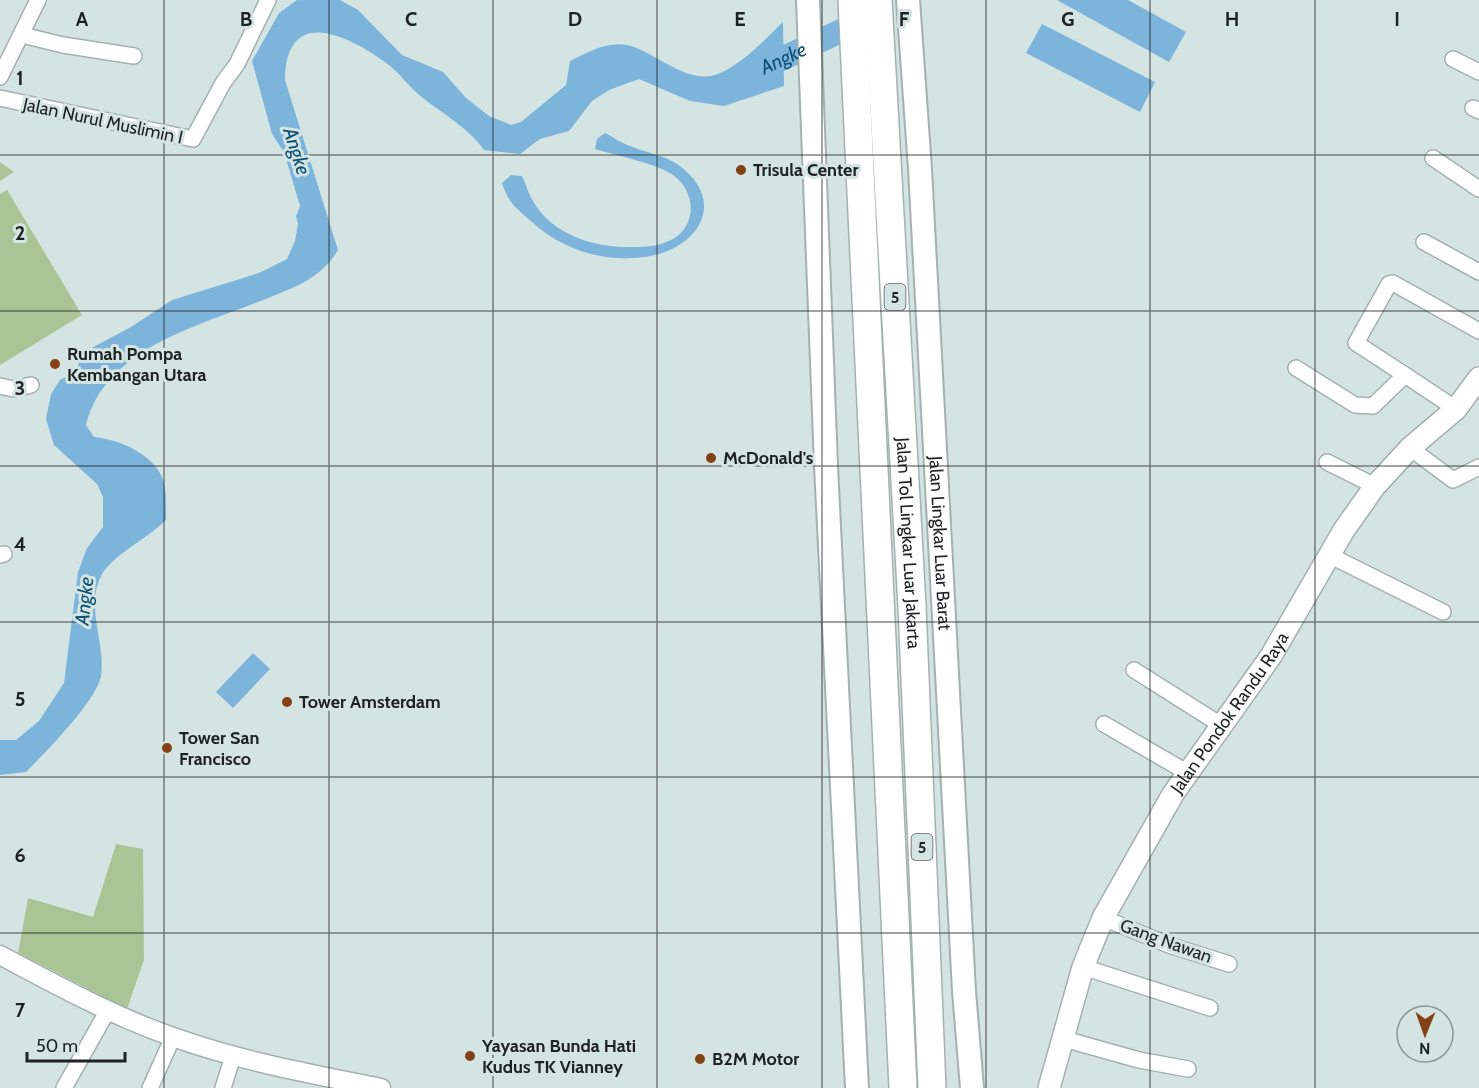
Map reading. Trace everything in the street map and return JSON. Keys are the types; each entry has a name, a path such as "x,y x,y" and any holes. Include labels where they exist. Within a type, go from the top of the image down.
{"highway":[{"name":"Jalan Tol Lingkar Luar Jakarta","path":"852,0 903,1088"},
{"name":"Jalan Tol Lingkar Luar Jakarta","path":"878,0 911,596 932,1088"}],"main road":[{"path":"808,0 857,1088"},
{"name":"Jalan Lingkar Luar Barat","path":"908,0 964,991 972,1088"},
{"name":"Jalan Pondok Randu Raya","path":"1049,1088 1083,967 1103,918 1144,843 1188,772 1271,656 1329,555 1375,486 1410,448 1456,409 1479,378"}],"street":[{"path":"0,77 38,0"},
{"name":"Jalan Nurul Muslimin I","path":"0,98 193,139 223,83 237,64 268,0"},
{"path":"22,35 63,45 134,56"},
{"path":"1453,59 1479,72"},
{"path":"1433,158 1479,189"},
{"path":"1424,242 1479,272"},
{"path":"1456,409 1356,343 1389,284 1393,283 1479,331"},
{"path":"1296,368 1355,405 1366,408 1381,401 1406,375"},
{"path":"0,386 14,388 31,385"},
{"path":"1410,448 1453,480 1479,467"},
{"path":"1327,462 1375,486"},
{"path":"1329,555 1443,612"},
{"path":"1134,670 1221,725"},
{"path":"1104,724 1188,772"},
{"name":"Gang Nawan","path":"1103,918 1169,945 1228,964"},
{"path":"0,955 108,1010 173,1037 232,1056 381,1088"},
{"path":"1083,967 1210,1008"},
{"path":"64,1088 108,1010"},
{"path":"150,1088 173,1037"},
{"path":"1064,1039 1139,1060 1188,1069"},
{"path":"223,1088 232,1056"}],"green space":[{"path":"0,162 14,172 0,181"},
{"path":"7,190 82,315 0,365 0,194"},
{"path":"116,844 143,849 144,960 127,1009 18,953 28,898 93,917"}],"water":[{"path":"297,0 340,0 358,10 402,55 443,72 466,98 489,116 511,125 521,122 566,85 570,61 598,48 612,45 620,44 638,48 683,72 706,76 718,74 736,64 783,22 784,86 724,106 690,101 639,79 609,90 592,101 569,131 540,139 520,154 484,150 470,134 418,94 389,65 356,44 323,33 308,34 296,41 288,56 285,80 338,250 315,275 295,287 184,331 133,358 113,377 96,399 86,425 94,437 123,444 142,454 157,468 165,487 166,520 121,554 101,576 95,600 95,613 101,651 101,676 81,712 26,772 0,775 0,740 16,740 39,721 64,683 78,572 87,548 103,527 103,497 97,484 54,445 46,419 51,394 60,380 76,372 82,353 131,327 172,300 259,273 287,259 295,241 298,224 296,216 300,206 284,152 272,134 252,61 279,13"},
{"path":"1057,0 1128,0 1186,32 1169,62"},
{"path":"1042,24 1155,82 1140,112 1026,53"},
{"path":"605,133 627,145 674,162 698,185 703,198 704,211 693,233 683,243 670,250 639,258 589,254 545,232 510,201 502,183 511,175 522,176 531,198 541,213 551,223 576,237 604,245 632,247 660,244 676,237 688,223 691,206 680,181 666,171 595,149 597,139"},
{"path":"253,653 270,669 233,708 216,692"}],"waterway":[{"name":"Angke","path":"756,71 847,28 867,15"}],"place":[{"name":"Trisula Center","path":"741,170"},
{"name":"Rumah Pompa Kembangan Utara","path":"55,364"},
{"name":"McDonald's","path":"711,458"},
{"name":"Tower Amsterdam","path":"287,702"},
{"name":"Tower San Francisco","path":"167,748"},
{"name":"Yayasan Bunda Hati Kudus TK Vianney","path":"470,1056"},
{"name":"B2M Motor","path":"700,1059"}]}
